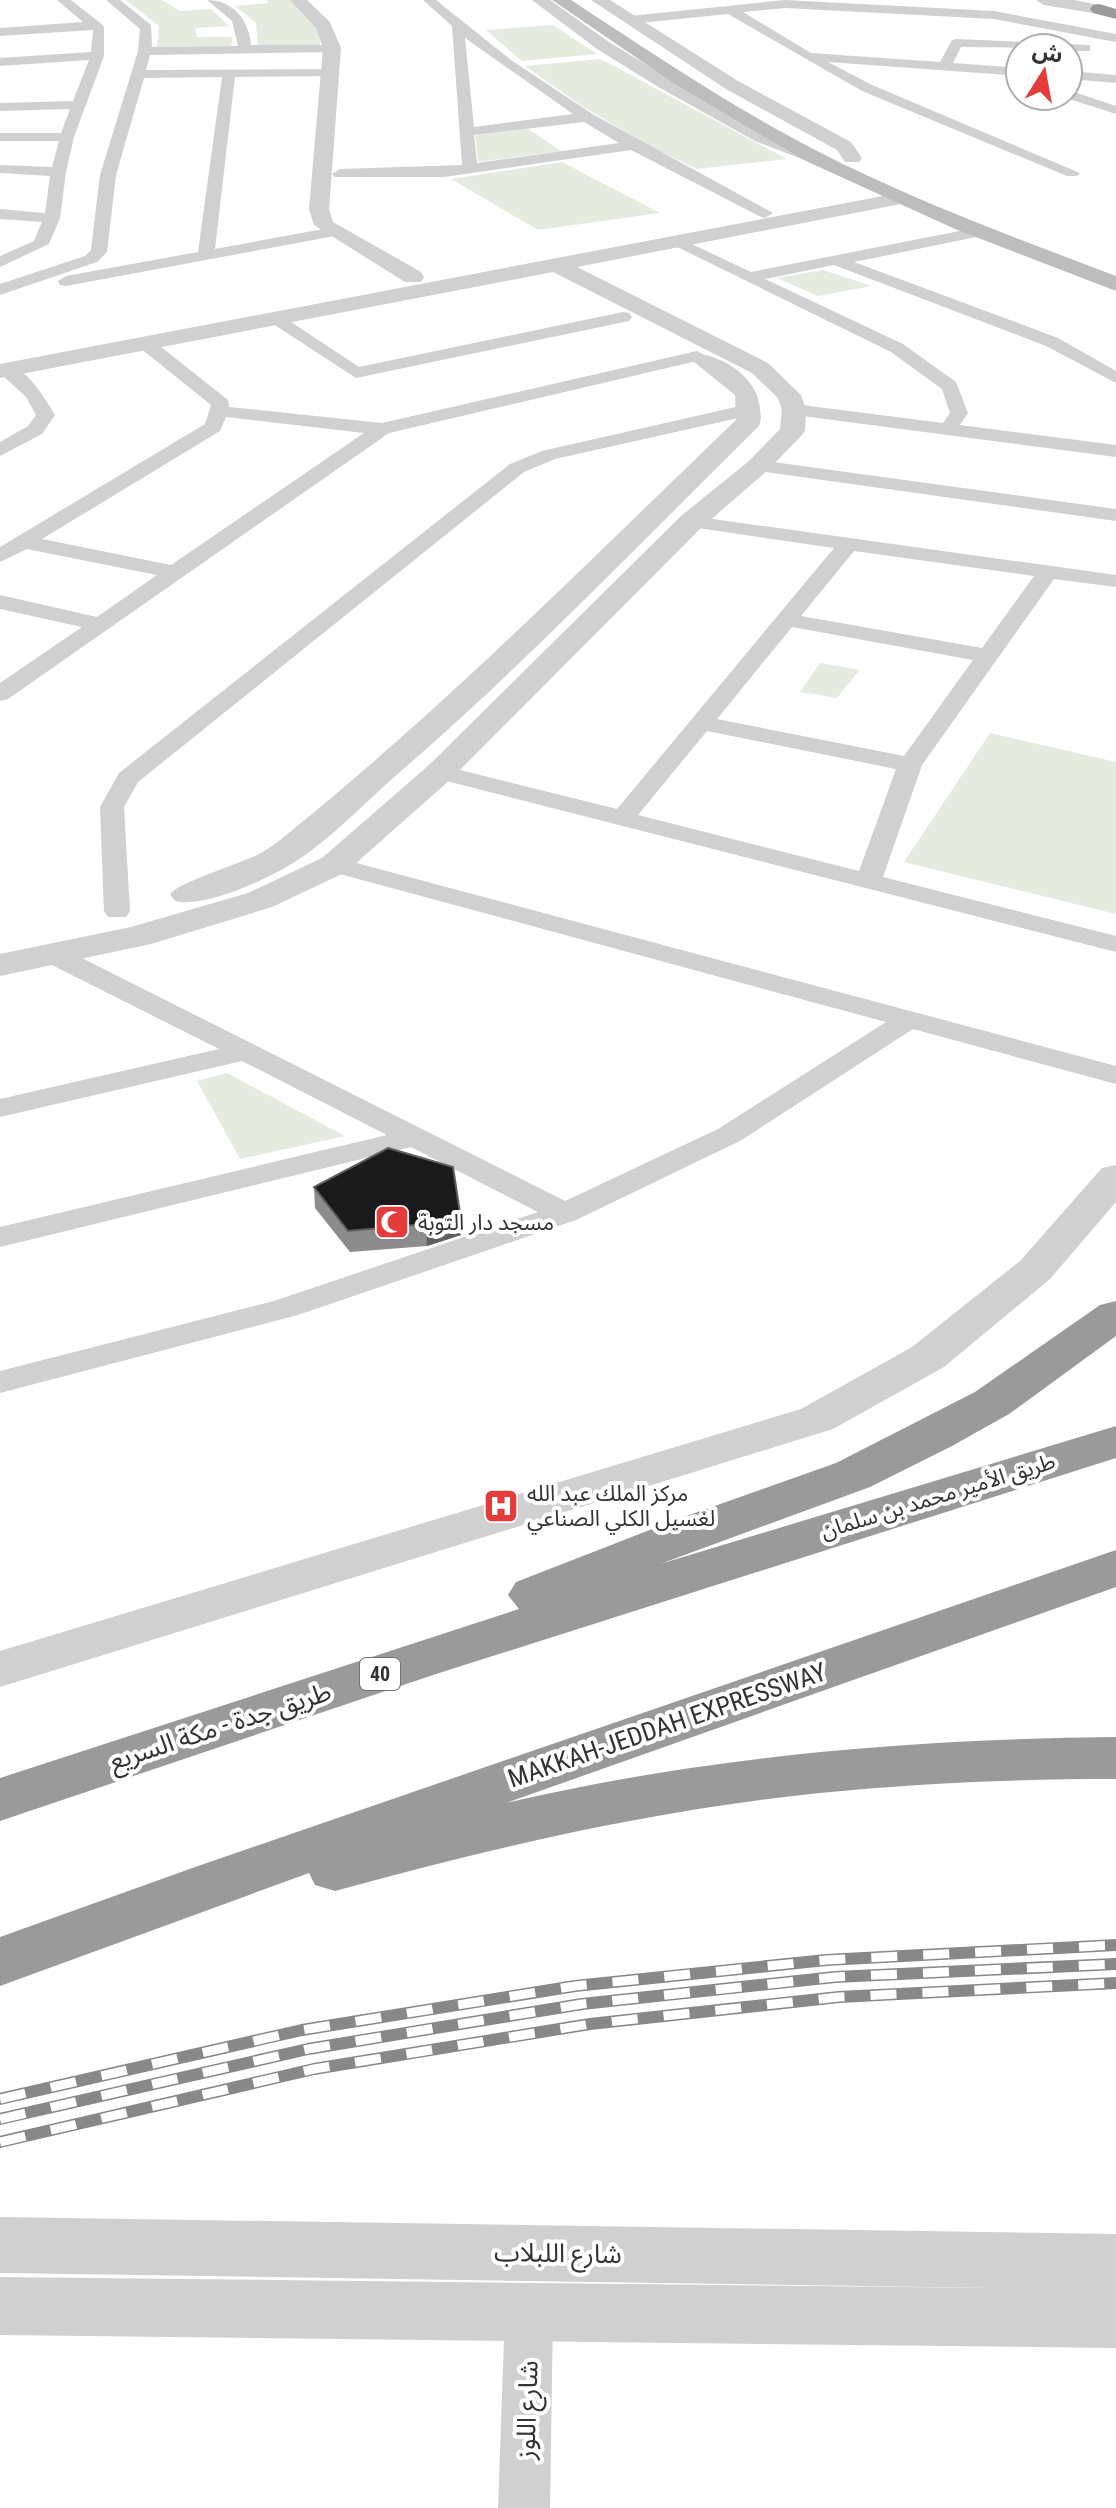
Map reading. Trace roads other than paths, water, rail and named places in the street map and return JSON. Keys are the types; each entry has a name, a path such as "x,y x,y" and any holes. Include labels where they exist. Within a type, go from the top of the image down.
{"highway":[{"path":"139,1751 696,1531 853,1475 992,1403 1116,1315"},
{"name":"طريق الأمير محمد بن سلمان","path":"760,1551 1116,1442"},
{"name":"طريق جدة - مكة السريع","path":"0,1800 139,1751 760,1551"},
{"name":"MAKKAH-JEDDAH EXPRESSWAY","path":"0,1962 218,1882 1116,1568"},
{"path":"0,1972 338,1868 514,1820 665,1792 779,1776 1046,1758 1116,1758"}],"main road":[{"path":"560,0 698,91 814,157 980,232 1116,284"},
{"path":"579,0 613,26 719,89 852,158 1016,229 1116,265"}],"street":[{"path":"0,262 41,244 52,218 58,172 67,137 97,56 99,29 63,0"},
{"path":"0,291 91,259 99,252 108,175 145,51 146,28 112,0"},
{"path":"213,0 234,14 245,29 245,49"},
{"path":"298,0 324,26 332,48 319,209 324,225 423,276"},
{"path":"320,0 343,25 350,47 340,174 340,202 347,228 423,276"},
{"path":"429,0 458,27 586,117 682,173 765,213"},
{"path":"540,0 596,43 634,67 782,149 814,157"},
{"path":"599,0 732,85 844,146 852,158"},
{"path":"1044,0 1110,12"},
{"path":"630,20 785,4 994,15 1116,38"},
{"path":"729,9 808,57 867,88 1072,173"},
{"path":"0,32 94,25"},
{"path":"458,27 470,169"},
{"path":"944,66 957,43 1116,50"},
{"path":"145,51 332,48"},
{"path":"0,62 97,56"},
{"path":"808,57 1004,71"},
{"path":"137,74 331,72"},
{"path":"206,256 229,74"},
{"path":"1084,76 1116,79"},
{"path":"1084,102 1116,110"},
{"path":"0,107 81,105"},
{"path":"467,132 586,117"},
{"path":"0,137 67,137"},
{"path":"340,174 444,172 633,145"},
{"path":"0,169 58,172"},
{"path":"2,366 423,276 765,213 895,194"},
{"path":"2,366 145,343 673,241 895,194"},
{"path":"0,214 52,218"},
{"path":"0,291 334,232"},
{"path":"749,277 980,232"},
{"path":"673,241 897,348 950,386 959,413 948,430"},
{"path":"837,261 1052,342 1116,378"},
{"path":"88,917 212,887 260,866 306,836 438,723 749,422 747,393 729,375 623,317 540,266"},
{"path":"0,965 138,936 260,900 334,865 440,772 691,522 758,466 792,431 794,410 789,395 760,368 540,266"},
{"path":"273,318 356,373 623,317"},
{"path":"0,556 213,427 221,404 145,343"},
{"path":"218,411 382,429 697,356"},
{"path":"0,450 35,430 46,415 33,394 2,366"},
{"path":"139,905 112,807 128,778 517,468 549,455 749,410"},
{"path":"794,410 1116,451"},
{"path":"0,694 382,429"},
{"path":"758,466 1114,509"},
{"path":"691,522 1116,581"},
{"path":"24,542 175,572"},
{"path":"621,820 849,544"},
{"path":"868,883 910,765 1048,572"},
{"path":"0,602 100,624"},
{"path":"787,620 988,656"},
{"path":"702,723 910,765"},
{"path":"440,772 1116,944"},
{"path":"334,865 1116,1075"},
{"path":"52,954 565,1213"},
{"path":"0,1382 286,1308 565,1213 729,1135 907,1021"},
{"path":"0,1108 246,1052"},
{"path":"0,1237 415,1137"},
{"path":"0,1669 817,1419 928,1357 1035,1270 1116,1177"},
{"name":"شارع اللبلاب","path":"0,2245 1116,2262"},
{"path":"0,2306 1116,2319"},
{"name":"شارع اللوز","path":"524,2508 529,2312"}],"railway":[{"path":"0,2099 302,2030 575,1986 826,1960 1116,1945"},
{"path":"0,2119 308,2049 582,2004 835,1977 1116,1964"},
{"path":"0,2142 314,2069 590,2024 839,1997 1116,1983"}],"place":[{"name":"مسجد دار التوبة","path":"392,1222"},
{"name":"مركز الملك عبد الله لغسيل الكلي الصناعي","path":"501,1506"}]}
